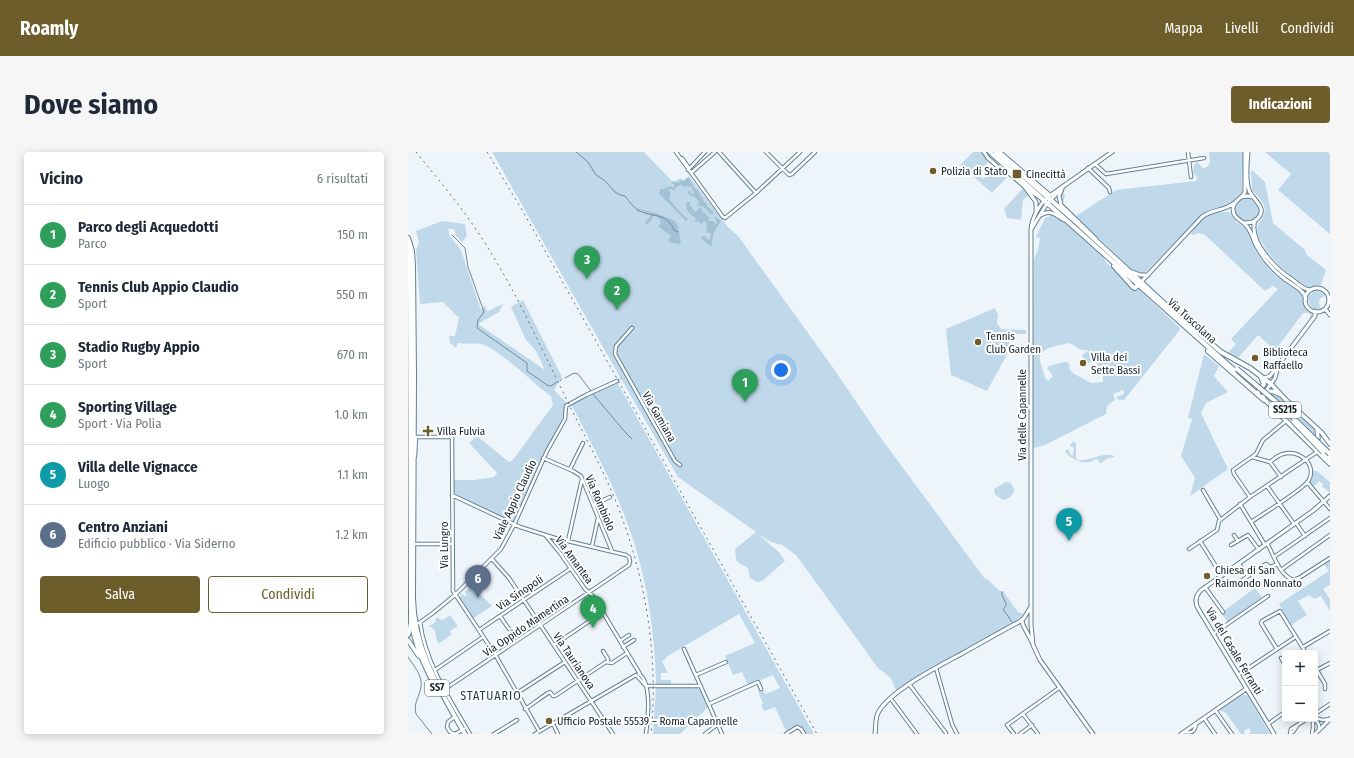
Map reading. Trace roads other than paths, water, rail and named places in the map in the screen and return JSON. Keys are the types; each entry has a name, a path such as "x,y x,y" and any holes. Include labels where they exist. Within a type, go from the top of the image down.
{"main road":[{"path":"990,152 1103,253 1132,287 1135,288 1140,284"},
{"name":"Via Tuscolana","path":"996,152 1049,196 1129,271 1175,319 1276,405 1330,459"},
{"name":"SS7","path":"408,238 413,258 409,377 414,437 409,455 411,618 416,641 423,659 453,718 463,731"},
{"name":"SS7","path":"408,246 410,258 409,296 414,437 413,598 423,659 463,731"},
{"name":"Via Tuscolana","path":"1140,284 1182,319 1236,370 1273,399 1330,454"},
{"path":"1175,319 1187,332 1310,443 1330,464"},
{"path":"1182,319 1221,352 1244,364 1264,378 1322,433 1330,444"},
{"path":"1254,392 1258,392 1263,386 1263,381 1260,375"},
{"path":"1264,400 1263,398 1265,392 1273,391 1281,395"},
{"path":"1292,417 1302,423 1330,450"},
{"path":"1316,428 1318,438"},
{"path":"408,635 411,618"},
{"path":"408,640 417,654 423,659"}],"street":[{"path":"676,152 690,168 696,170"},
{"path":"690,168 705,152"},
{"path":"691,173 715,152"},
{"path":"719,152 756,193"},
{"path":"766,152 788,174 792,174 815,152"},
{"path":"690,168 691,173 724,218 728,217 756,193 800,152"},
{"path":"984,152 999,168 1010,174 1024,187 1044,201"},
{"name":"Via Tuscolana","path":"1000,152 1049,196"},
{"name":"Via delle Capannelle","path":"1034,645 1031,623 1031,229 1033,220 1044,201 1049,196 1112,152"},
{"path":"1188,152 1191,177"},
{"path":"1140,284 1202,217 1210,212 1229,208 1241,197 1245,190 1245,152"},
{"path":"1242,222 1250,223 1255,220 1259,217 1261,208 1258,201 1253,197 1248,188 1248,152"},
{"path":"1095,164 1106,174 1204,158"},
{"path":"1088,168 1110,188 1110,192"},
{"path":"1094,174 1099,169"},
{"name":"Via Tuscolana","path":"1064,185 1059,195 1061,204 1093,235 1099,243"},
{"path":"1024,187 1036,202 1033,220"},
{"path":"1241,197 1253,197"},
{"name":"Via delle Capannelle","path":"1031,229 1039,216 1044,201"},
{"path":"1234,214 1236,202"},
{"path":"1223,209 1229,210 1248,227 1257,248 1268,263 1281,276 1302,291 1308,307 1319,312 1325,308 1329,303 1329,295 1320,289 1311,290 1304,288 1284,274 1270,260 1255,235 1255,220"},
{"path":"1039,216 1046,212 1051,212 1069,223"},
{"path":"1129,271 1138,275 1148,275"},
{"path":"1148,275 1145,282 1149,290"},
{"path":"1306,299 1311,290"},
{"path":"1325,308 1330,315"},
{"path":"1264,378 1270,376 1279,365 1315,316 1315,311"},
{"path":"623,377 626,375 614,350 632,328"},
{"path":"1265,392 1276,378 1279,365"},
{"name":"Via Gamiana","path":"626,375 675,461 680,465"},
{"name":"Viale Appio Claudio","path":"418,622 455,595 503,547 543,458 566,418 566,406 617,380"},
{"path":"1250,497 1233,470 1252,457 1257,452 1264,439 1286,421"},
{"name":"Via Lungro","path":"414,437 452,437 453,590 455,595"},
{"path":"570,469 583,443"},
{"path":"1251,522 1280,503 1307,482 1310,476 1310,470 1306,459 1299,454 1289,452 1281,454 1270,462"},
{"path":"1189,549 1218,529 1218,522 1220,519 1317,452"},
{"path":"1252,457 1270,462 1280,477"},
{"name":"Via Rombiolo","path":"543,458 580,474 613,551"},
{"path":"568,541 582,478"},
{"path":"1307,482 1330,509"},
{"path":"1267,486 1305,536"},
{"path":"1202,490 1220,519"},
{"path":"452,495 514,525 545,535 613,551"},
{"name":"Via del Casale Ferranti","path":"1274,734 1196,605 1196,598 1198,593 1295,524 1330,496"},
{"path":"593,505 610,498"},
{"path":"1240,504 1281,570 1289,578 1296,580 1330,558"},
{"path":"592,546 598,517"},
{"path":"1274,557 1330,518"},
{"name":"Via Amantea","path":"545,535 589,593 592,594 627,653 643,684 646,686"},
{"path":"1234,535 1238,541"},
{"path":"1231,545 1248,535 1258,550"},
{"path":"1281,570 1330,535"},
{"path":"1200,541 1222,576"},
{"path":"416,544 453,544"},
{"name":"Via Oppido Mamertina","path":"445,689 629,565 630,559 627,555 613,551"},
{"name":"Via Taurianova","path":"492,559 507,575 613,734"},
{"path":"1239,564 1248,576"},
{"path":"1234,586 1264,564 1269,567 1278,564"},
{"name":"Via Sinopoli","path":"479,630 570,569"},
{"path":"1205,588 1223,612"},
{"path":"455,595 496,656 525,709 539,731"},
{"path":"1213,634 1268,596"},
{"name":"Via delle Capannelle","path":"1023,619 1029,611 1031,601"},
{"path":"1277,651 1261,622 1280,611 1304,650"},
{"path":"554,645 603,612"},
{"path":"500,616 509,629"},
{"path":"411,618 418,622 425,647 463,731 470,734"},
{"path":"1023,619 1023,627 1034,645 1040,660 1093,734"},
{"path":"875,734 878,714 896,694 909,684 936,668 1023,619 1029,619 1031,623 1030,626 1023,627 1015,624"},
{"path":"1303,647 1330,631"},
{"path":"620,641 629,635"},
{"path":"435,670 483,637"},
{"path":"1238,675 1277,651 1294,638"},
{"path":"623,647 634,640"},
{"path":"684,649 722,734"},
{"path":"603,651 608,659 608,662"},
{"path":"525,709 533,704 535,700 548,692 555,696 606,662 611,663 627,653"},
{"path":"517,693 565,662"},
{"path":"696,675 726,662"},
{"path":"1318,669 1330,663"},
{"path":"936,668 952,724 957,734"},
{"path":"1318,673 1326,684 1325,689"},
{"path":"535,734 638,674"},
{"path":"709,704 758,682 761,689"},
{"path":"909,684 946,733"},
{"path":"646,734 646,686 701,686"},
{"path":"1014,734 1008,725 1059,688"},
{"path":"1183,733 1246,689"},
{"path":"1243,691 1249,693"},
{"path":"891,698 917,734"},
{"path":"1318,712 1330,704"},
{"path":"1216,710 1232,734"},
{"path":"1023,714 1038,734"},
{"path":"1268,724 1282,714"},
{"path":"453,718 448,722 447,726 450,732 455,734 463,731"},
{"path":"1204,718 1214,734"},
{"path":"1318,719 1330,719"},
{"path":"1315,734 1330,719"},
{"path":"494,734 517,720"},
{"path":"1297,726 1303,722"},
{"path":"1312,734 1314,722"},
{"path":"1317,722 1320,726 1319,730"},
{"path":"552,724 558,734"},
{"path":"705,734 718,724"},
{"path":"1183,733 1194,733 1196,724"},
{"path":"1020,734 1032,725"},
{"path":"1313,726 1319,730"},
{"path":"786,734 793,728 798,727 804,734"}],"waterway":[{"path":"576,152 588,162 596,175 604,180 615,192 625,196 632,205 642,212 665,219 674,230 678,232"},
{"path":"452,235 465,248 468,267 484,312 478,320 477,328 527,363 527,371 547,385 551,386 557,382"},
{"path":"565,378 574,373 578,374 591,391"},
{"path":"593,394 632,439"},
{"path":"1002,592 1006,606"},
{"path":"1005,607 1003,609 1012,622"},
{"path":"408,657 421,678 420,690 415,706 416,714 432,734"}],"tunnel":[{"path":"617,381 623,377"}],"railway":[{"path":"416,152 465,214 501,269 528,320 614,497 634,555 647,614 653,673 651,734"},
{"path":"487,152 521,208 817,734"}],"place":[{"name":"Polizia di Stato","path":"933,171"},
{"name":"Cinecittà","path":"1017,174"},
{"name":"Stadio Rugby Appio","path":"587,279"},
{"name":"Tennis Club Appio Claudio","path":"617,310"},
{"name":"Tennis Club Garden","path":"978,342"},
{"name":"Biblioteca Raffaello","path":"1255,358"},
{"name":"Villa dei Sette Bassi","path":"1083,363"},
{"name":"Parco degli Acquedotti","path":"745,402"},
{"name":"Villa Fulvia","path":"428,431"},
{"name":"Villa delle Vignacce","path":"1069,541"},
{"name":"Chiesa di San Raimondo Nonnato","path":"1207,576"},
{"name":"Centro Anziani","path":"478,598"},
{"name":"Sporting Village","path":"593,628"},
{"name":"Ufficio Postale 55539 – Roma Capannelle","path":"549,721"}],"district":[{"name":"STATUARIO","path":"491,696"}]}
